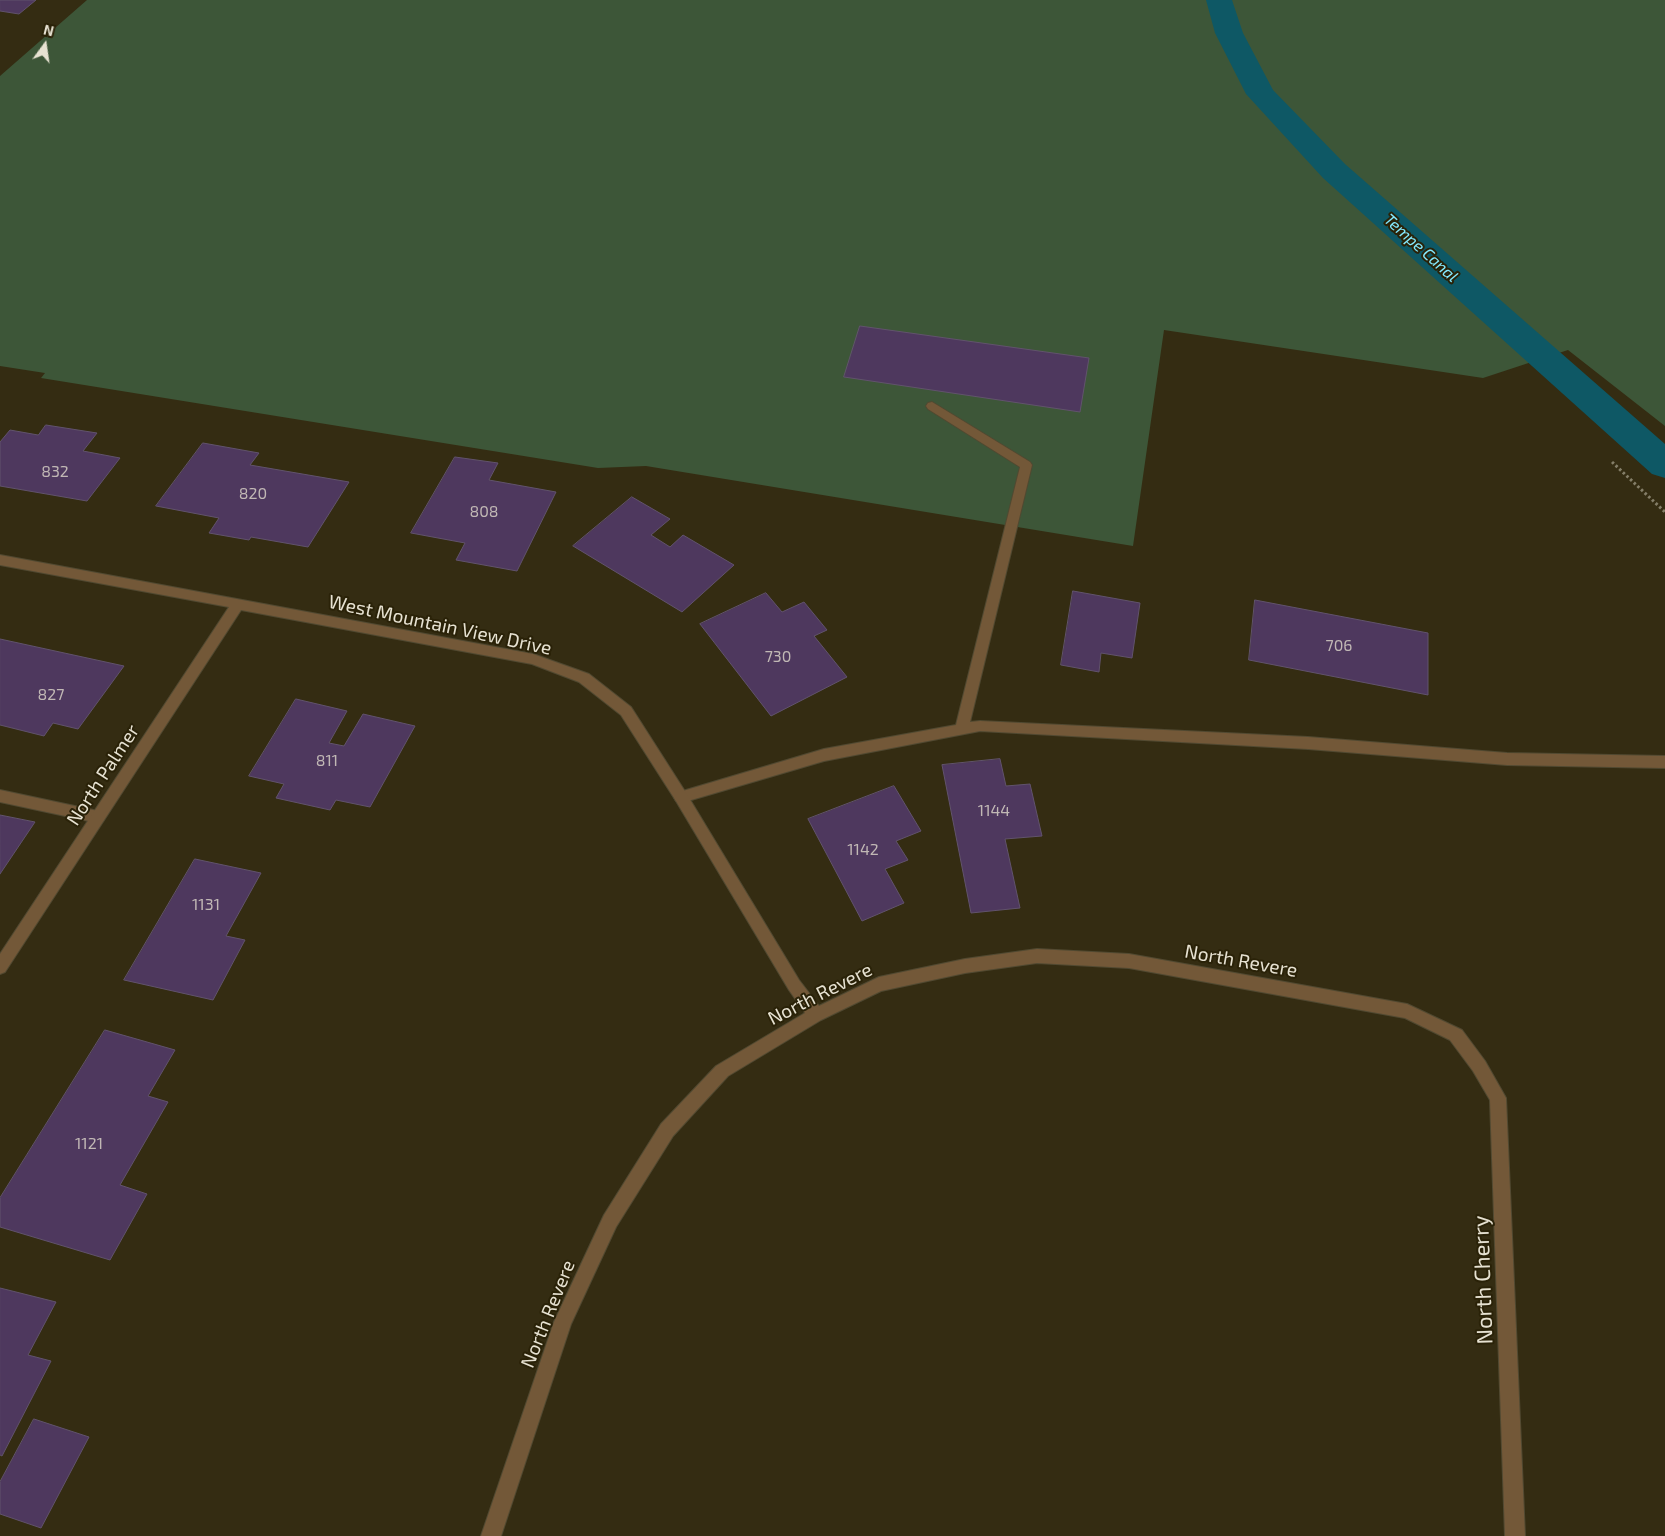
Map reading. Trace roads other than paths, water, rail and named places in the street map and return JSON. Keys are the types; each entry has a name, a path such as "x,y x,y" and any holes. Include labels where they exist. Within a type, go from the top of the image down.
{"street":[{"path":"932,406 1026,465 962,729"},
{"name":"West Mountain View Drive","path":"0,560 533,660 584,678 626,711 681,797 794,985 816,1015"},
{"name":"North Palmer","path":"0,967 238,604"},
{"path":"681,797 824,755 980,726 1308,743 1507,759 1665,762"},
{"path":"0,796 98,817"},
{"name":"North Revere","path":"491,1536 563,1322 610,1221 667,1130 722,1071 816,1015 879,984 965,966 1036,956 1128,961 1407,1011 1456,1035"},
{"name":"North Cherry","path":"1456,1035 1479,1066 1498,1098 1515,1536"}],"waterway":[{"name":"Tempe Canal","path":"1219,0 1229,33 1261,94 1334,171 1665,465"}]}
